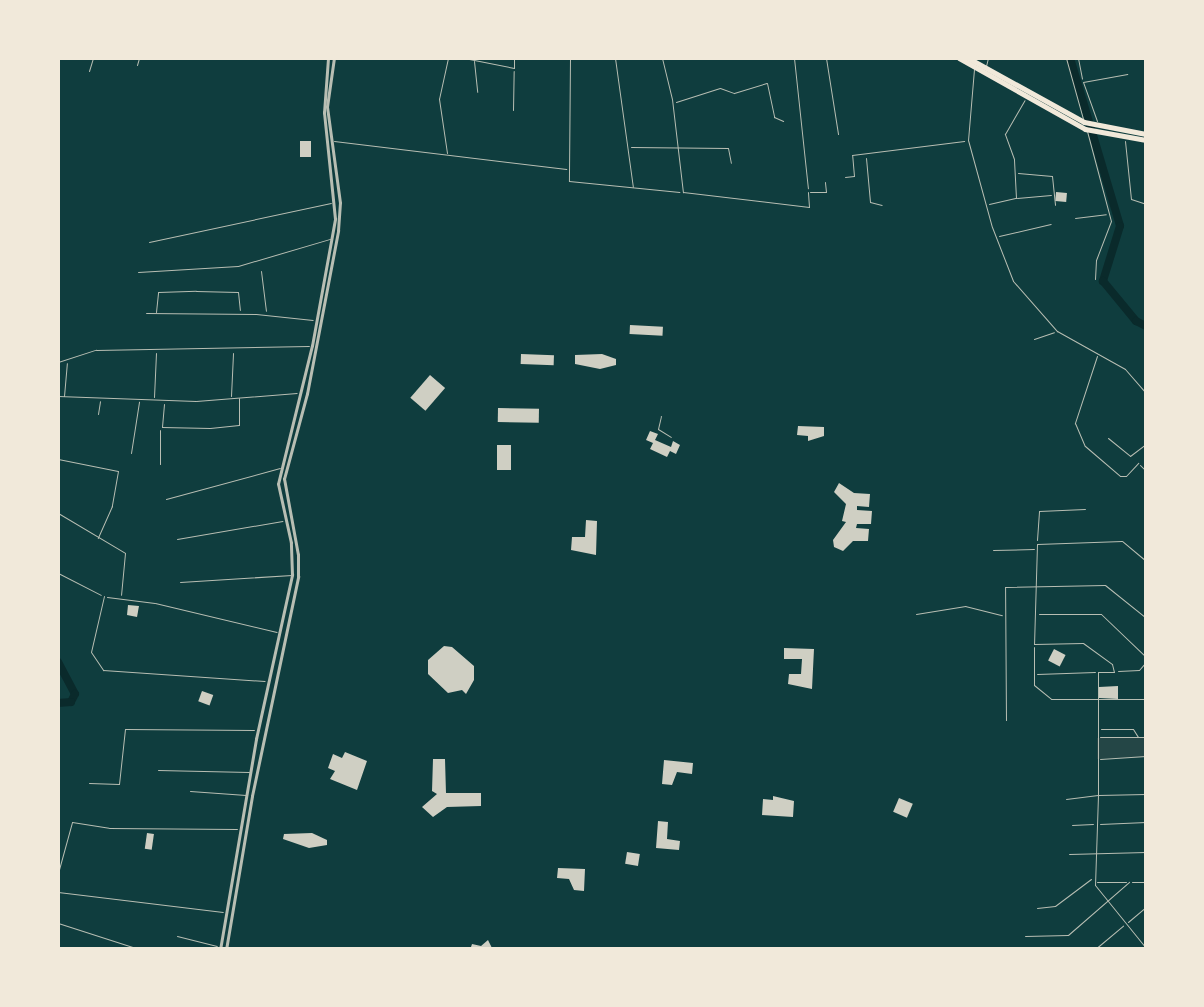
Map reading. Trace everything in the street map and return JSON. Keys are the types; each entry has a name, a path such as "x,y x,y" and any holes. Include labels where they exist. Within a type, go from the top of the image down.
{"highway":[{"path":"959,58 1071,119"},
{"path":"968,58 1026,98 1086,126 1125,138 1146,137"},
{"path":"1098,129 1146,137"}],"street":[{"path":"89,71 93,58"},
{"path":"138,65 140,58"},
{"path":"178,936 220,948 258,730 292,575 278,484 330,263 334,202 324,113 331,58"},
{"path":"448,58 439,96 448,155"},
{"path":"464,58 514,68"},
{"path":"514,58 514,110"},
{"path":"570,58 570,182 809,207 794,58"},
{"path":"615,58 633,188"},
{"path":"662,58 680,147 682,192"},
{"path":"826,58 838,134"},
{"path":"985,69 988,58"},
{"path":"1066,58 1109,212 1110,230 1096,260 1095,279"},
{"path":"1078,58 1098,129"},
{"path":"474,60 476,92"},
{"path":"976,66 967,104 968,140 996,237 1014,280 1057,331 1124,368 1146,393"},
{"path":"764,74 774,118 783,121"},
{"path":"1082,82 1127,74"},
{"path":"226,950 299,564 285,471 307,393 340,203 327,107 328,76"},
{"path":"673,103 720,88 734,93 767,83"},
{"path":"1016,198 1006,134 1026,98"},
{"path":"1125,138 1123,155 1131,197 1146,204"},
{"path":"846,177 854,176 852,156 968,140"},
{"path":"331,141 567,169"},
{"path":"628,147 728,148 731,163"},
{"path":"866,154 870,202 882,205"},
{"path":"1014,172 1052,176 1055,204"},
{"path":"808,192 826,192 825,182"},
{"path":"986,204 1054,194"},
{"path":"149,242 334,202"},
{"path":"1075,218 1109,212"},
{"path":"996,237 1051,224"},
{"path":"138,272 238,266 332,238"},
{"path":"262,271 266,314"},
{"path":"156,314 158,292 196,291 238,292 240,314"},
{"path":"146,313 266,314 316,320"},
{"path":"1034,339 1057,331"},
{"path":"58,362 96,350 312,346"},
{"path":"231,398 234,349"},
{"path":"154,400 156,351"},
{"path":"1098,354 1074,423 1085,446 1120,476 1126,476 1138,463"},
{"path":"64,396 67,359"},
{"path":"58,396 164,401 307,393"},
{"path":"162,427 239,425 239,397"},
{"path":"98,414 101,398"},
{"path":"131,453 140,399"},
{"path":"160,464 164,401"},
{"path":"661,416 658,429 671,437"},
{"path":"1108,438 1146,471"},
{"path":"1130,456 1146,444"},
{"path":"58,458 118,471 112,506 98,538"},
{"path":"166,499 280,468"},
{"path":"1085,509 1039,511 1034,644 1037,688 1057,702 1146,699"},
{"path":"58,513 125,553 121,598"},
{"path":"177,539 291,518"},
{"path":"1037,544 1122,541 1146,561"},
{"path":"993,550 1037,549"},
{"path":"58,573 104,596 280,633"},
{"path":"180,582 292,575"},
{"path":"1006,720 1005,586 1109,586 1146,618"},
{"path":"104,596 91,652 103,670 268,682"},
{"path":"916,614 965,606 1005,615"},
{"path":"1036,614 1100,614 1146,657"},
{"path":"282,621 289,623"},
{"path":"1034,644 1083,644 1107,659 1114,672"},
{"path":"1034,674 1138,670 1146,662"},
{"path":"1098,672 1094,880 1106,902 1146,949"},
{"path":"262,714 268,715"},
{"path":"89,783 120,783 125,729 258,730"},
{"path":"1098,729 1134,729 1138,737"},
{"path":"1097,738 1146,737"},
{"path":"1097,759 1146,756"},
{"path":"158,770 251,772"},
{"path":"190,791 246,796"},
{"path":"1066,799 1146,794"},
{"path":"58,873 72,822 108,828 240,829"},
{"path":"1072,826 1146,822"},
{"path":"1069,854 1146,852"},
{"path":"235,855 241,856"},
{"path":"1038,908 1053,907 1094,880 1146,882"},
{"path":"1025,936 1065,936 1130,882"},
{"path":"58,892 226,912"},
{"path":"1094,950 1146,907"},
{"path":"58,923 142,950"}],"shaded area":[{"path":"1146,737 1146,757 1097,759 1097,738"}],"building":[{"path":"300,141 311,141 311,157 300,157"},
{"path":"1056,192 1067,193 1066,202 1055,201"},
{"path":"630,325 663,327 662,336 630,334"},
{"path":"521,354 554,355 554,365 521,364"},
{"path":"602,354 616,359 616,365 600,369 575,364 575,355"},
{"path":"430,375 445,388 425,411 410,398"},
{"path":"498,408 539,409 539,423 498,422"},
{"path":"798,426 824,427 824,436 808,441 808,436 797,435"},
{"path":"650,431 658,434 655,440 671,447 673,441 680,445 676,454 670,451 667,457 650,449 653,443 646,440"},
{"path":"497,445 511,445 511,470 497,470"},
{"path":"839,483 854,493 870,494 869,507 857,506 857,510 872,511 871,524 857,524 856,528 869,529 868,541 853,541 843,551 834,547 833,540 846,522 842,521 846,504 834,492"},
{"path":"586,520 597,521 596,555 571,550 572,537 585,537"},
{"path":"128,605 139,606 137,617 127,615"},
{"path":"444,646 452,647 474,666 474,680 466,694 462,690 448,693 428,674 428,660"},
{"path":"784,648 814,649 812,689 788,684 789,674 801,674 802,659 784,659"},
{"path":"1054,649 1066,655 1060,666 1048,661"},
{"path":"1118,686 1118,699 1099,698 1099,687"},
{"path":"202,691 213,695 210,705 198,701"},
{"path":"345,752 367,761 357,790 330,779 335,771 328,768 333,754 342,758"},
{"path":"433,759 445,759 446,793 481,793 481,806 447,807 433,817 422,807 437,794 432,791"},
{"path":"664,760 693,763 692,774 677,772 672,785 662,784"},
{"path":"773,796 794,801 793,817 762,815 763,799 773,800"},
{"path":"899,798 913,804 907,818 893,812"},
{"path":"658,821 668,822 667,839 680,841 679,850 656,848"},
{"path":"147,833 154,834 152,850 145,849"},
{"path":"312,833 327,840 327,845 309,848 283,839 284,834"},
{"path":"627,852 640,854 638,866 625,864"},
{"path":"558,868 585,869 584,891 574,890 569,879 557,878"},
{"path":"488,940 493,950 470,950 472,944 481,946"}],"waterway":[{"path":"1070,58 1120,226 1103,281 1136,321 1146,326"},
{"path":"58,662 75,694 71,702 58,703"}]}
